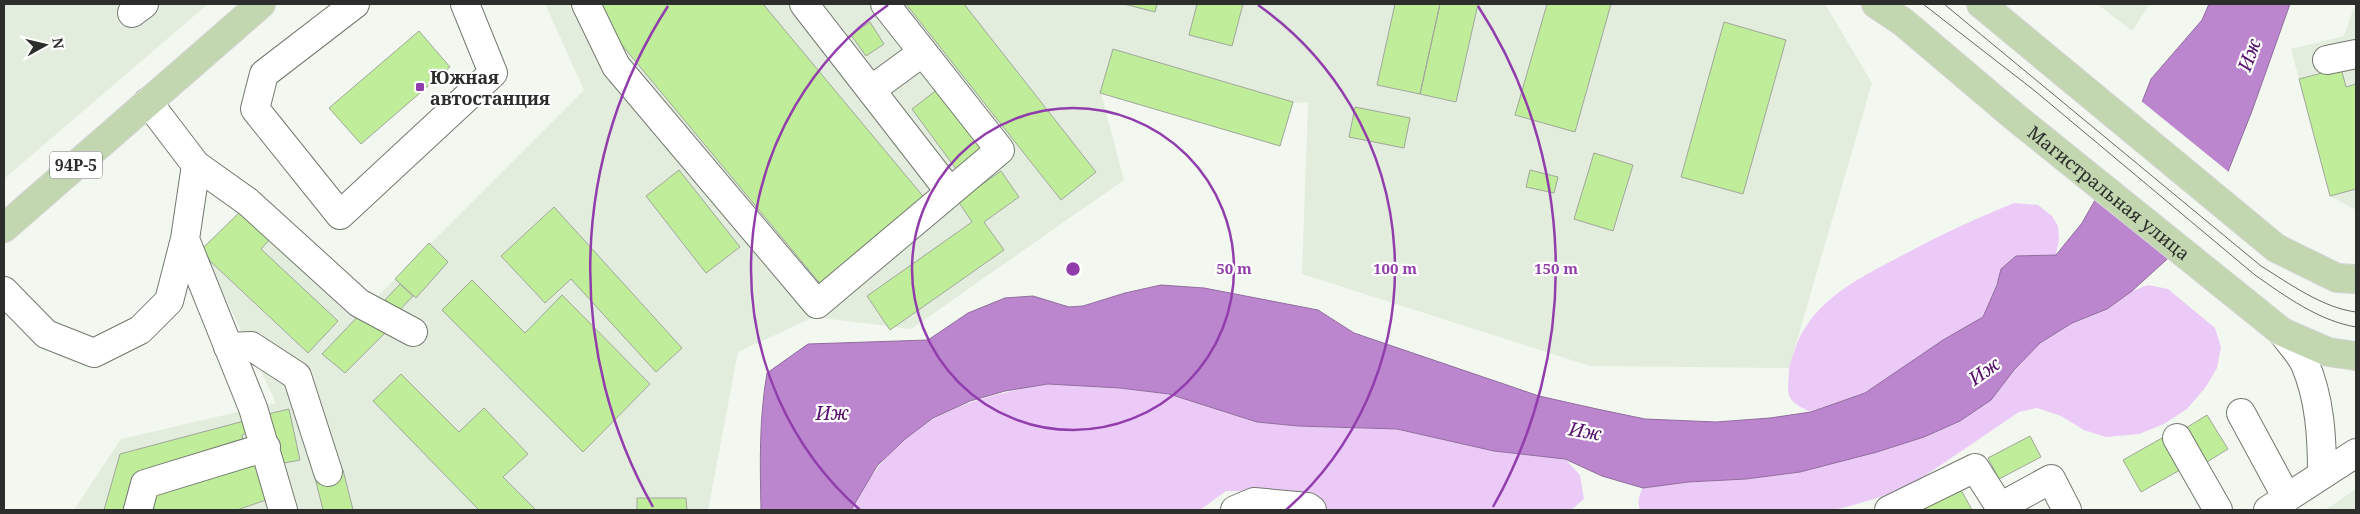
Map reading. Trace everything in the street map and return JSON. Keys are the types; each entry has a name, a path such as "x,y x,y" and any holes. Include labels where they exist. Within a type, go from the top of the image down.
{"main road":[{"name":"Магистральная улица","path":"1876,4 1903,22 2015,117 2282,332 2328,352 2356,356"},
{"path":"1981,4 2276,248 2337,278 2356,279"},
{"name":"94Р-5","path":"9,217 148,102 258,5"}],"street":[{"path":"355,4 264,74 255,109 340,215 493,73 465,4"},
{"path":"586,4 616,66 817,304 1000,150 885,4"},
{"path":"818,8 871,90 950,192"},
{"path":"871,90 923,52"},
{"path":"2327,60 2356,54"},
{"path":"148,102 196,165 248,202 359,303 413,332"},
{"path":"4,291 46,334 94,353 140,330 169,301 185,239 196,165"},
{"path":"185,239 253,408 283,510"},
{"path":"2282,332 2304,362 2316,396 2322,436 2322,474"},
{"path":"228,347 251,346 298,376 328,472"},
{"path":"2241,413 2277,504 2322,474 2354,460"},
{"path":"2177,438 2218,510"},
{"path":"138,510 145,484 266,447"},
{"path":"1888,510 1976,468 2000,508 2050,479 2067,510"},
{"path":"1235,510 1254,502 1308,507 1312,510"}],"shaded area":[{"path":"4,4 208,4 4,179"},
{"path":"545,4 1825,4 1872,83 1789,368 1590,366 1302,274 1308,102 1293,103 1280,146 1101,93 1124,180 911,329 814,317 738,352 708,510 74,510 121,439 276,403 202,249 242,210 362,312 584,90"},
{"path":"2097,4 2150,4 2132,31"},
{"path":"2355,4 2356,210 2330,196 2291,49 2344,36"},
{"path":"2014,203 2038,205 2052,216 2058,226 2059,239 2056,255 2016,256 2001,269 1997,285 1983,317 1943,340 1865,393 1811,412 1793,401 1788,393 1788,380 1795,349 1803,331 1813,316 1826,303 1857,280 1890,262 1973,220"},
{"path":"2148,285 2168,289 2215,328 2221,347 2217,368 2205,388 2187,409 2164,424 2139,434 2106,437 2084,430 2061,416 2037,408 2019,412 1904,490 1843,508 1826,510 1640,510 1639,499 1643,488 1800,472 1877,452 1924,437 1960,421 2040,343 2072,323 2107,309 2132,291"},
{"path":"1048,384 1120,388 1169,394 1257,422 1298,426 1397,429 1494,451 1565,459 1580,475 1584,499 1571,510 1328,510 1310,492 1226,491 1200,510 851,510 869,480 888,455 909,436 932,420 984,398"},
{"path":"2356,489 2356,510 2325,510"}],"water":[{"name":"Иж","path":"2209,4 2290,4 2252,111 2208,222 2132,291 2107,309 2072,323 2040,343 2014,370 1991,400 1960,421 1924,437 1877,452 1800,472 1643,488 1602,476 1565,459 1494,451 1397,429 1298,426 1257,422 1169,394 1120,388 1048,384 1005,391 970,401 933,418 905,439 877,466 851,510 761,510 761,424 767,373 808,344 928,340 968,313 1005,298 1033,296 1069,307 1083,306 1125,293 1161,285 1204,288 1318,310 1354,333 1539,396 1645,419 1716,422 1770,418 1811,412 1865,393 1943,340 1983,317 1997,285 2001,269 2016,256 2056,255 2082,223 2123,151 2151,79 2202,20"}],"pier":[{"path":"2140,100 2230,173 2210,223 2170,260 2093,199 2121,150"}],"building":[{"path":"598,4 763,4 927,201 823,287 592,9"},
{"path":"906,4 964,4 1096,172 1061,200"},
{"path":"1124,4 1157,4 1155,12"},
{"path":"1197,4 1243,4 1232,46 1189,35"},
{"path":"1395,4 1440,4 1420,94 1377,85"},
{"path":"1440,4 1478,4 1456,102 1420,94"},
{"path":"1547,4 1611,4 1575,132 1515,115"},
{"path":"870,22 884,44 866,56 851,35"},
{"path":"1724,22 1786,40 1743,194 1681,177"},
{"path":"419,31 450,67 361,144 329,108"},
{"path":"1113,49 1293,102 1280,146 1100,93"},
{"path":"2341,68 2346,87 2356,84 2356,189 2330,196 2299,79"},
{"path":"938,89 983,149 956,169 912,109"},
{"path":"1355,107 1410,118 1404,148 1349,137"},
{"path":"1594,153 1633,165 1613,231 1574,219"},
{"path":"679,170 740,247 706,273 646,196"},
{"path":"1530,170 1558,177 1554,193 1526,187"},
{"path":"1001,171 1019,197 984,222 1004,250 890,330 867,296 972,222 958,201"},
{"path":"554,207 682,348 656,372 571,279 545,303 501,256"},
{"path":"242,210 271,238 261,249 338,321 308,353 211,262 202,249"},
{"path":"429,243 448,262 416,298 395,279"},
{"path":"472,280 525,333 562,295 650,384 583,452 442,310"},
{"path":"400,284 413,296 398,312 385,300"},
{"path":"362,312 386,332 345,373 322,354"},
{"path":"401,374 459,432 484,408 528,454 503,477 536,510 479,510 373,401"},
{"path":"289,409 300,460 279,464 268,414"},
{"path":"2207,415 2228,449 2202,465 2181,431"},
{"path":"244,421 247,433 242,435 244,445 132,477 123,510 104,510 120,454"},
{"path":"2030,436 2041,457 1999,479 1988,458"},
{"path":"2162,438 2180,470 2141,492 2123,460"},
{"path":"263,457 272,498 237,510 147,510 151,489"},
{"path":"343,470 353,510 323,510 314,474"},
{"path":"1960,488 1972,510 1920,510"},
{"path":"637,498 686,498 687,510 637,510"}],"tram line":[{"path":"1923,4 2035,91 2255,275 2303,307 2342,324 2356,327"},
{"path":"1944,4 2261,266 2331,306 2356,312"}],"place":[{"name":"Южная автостанция","path":"420,87"}]}
